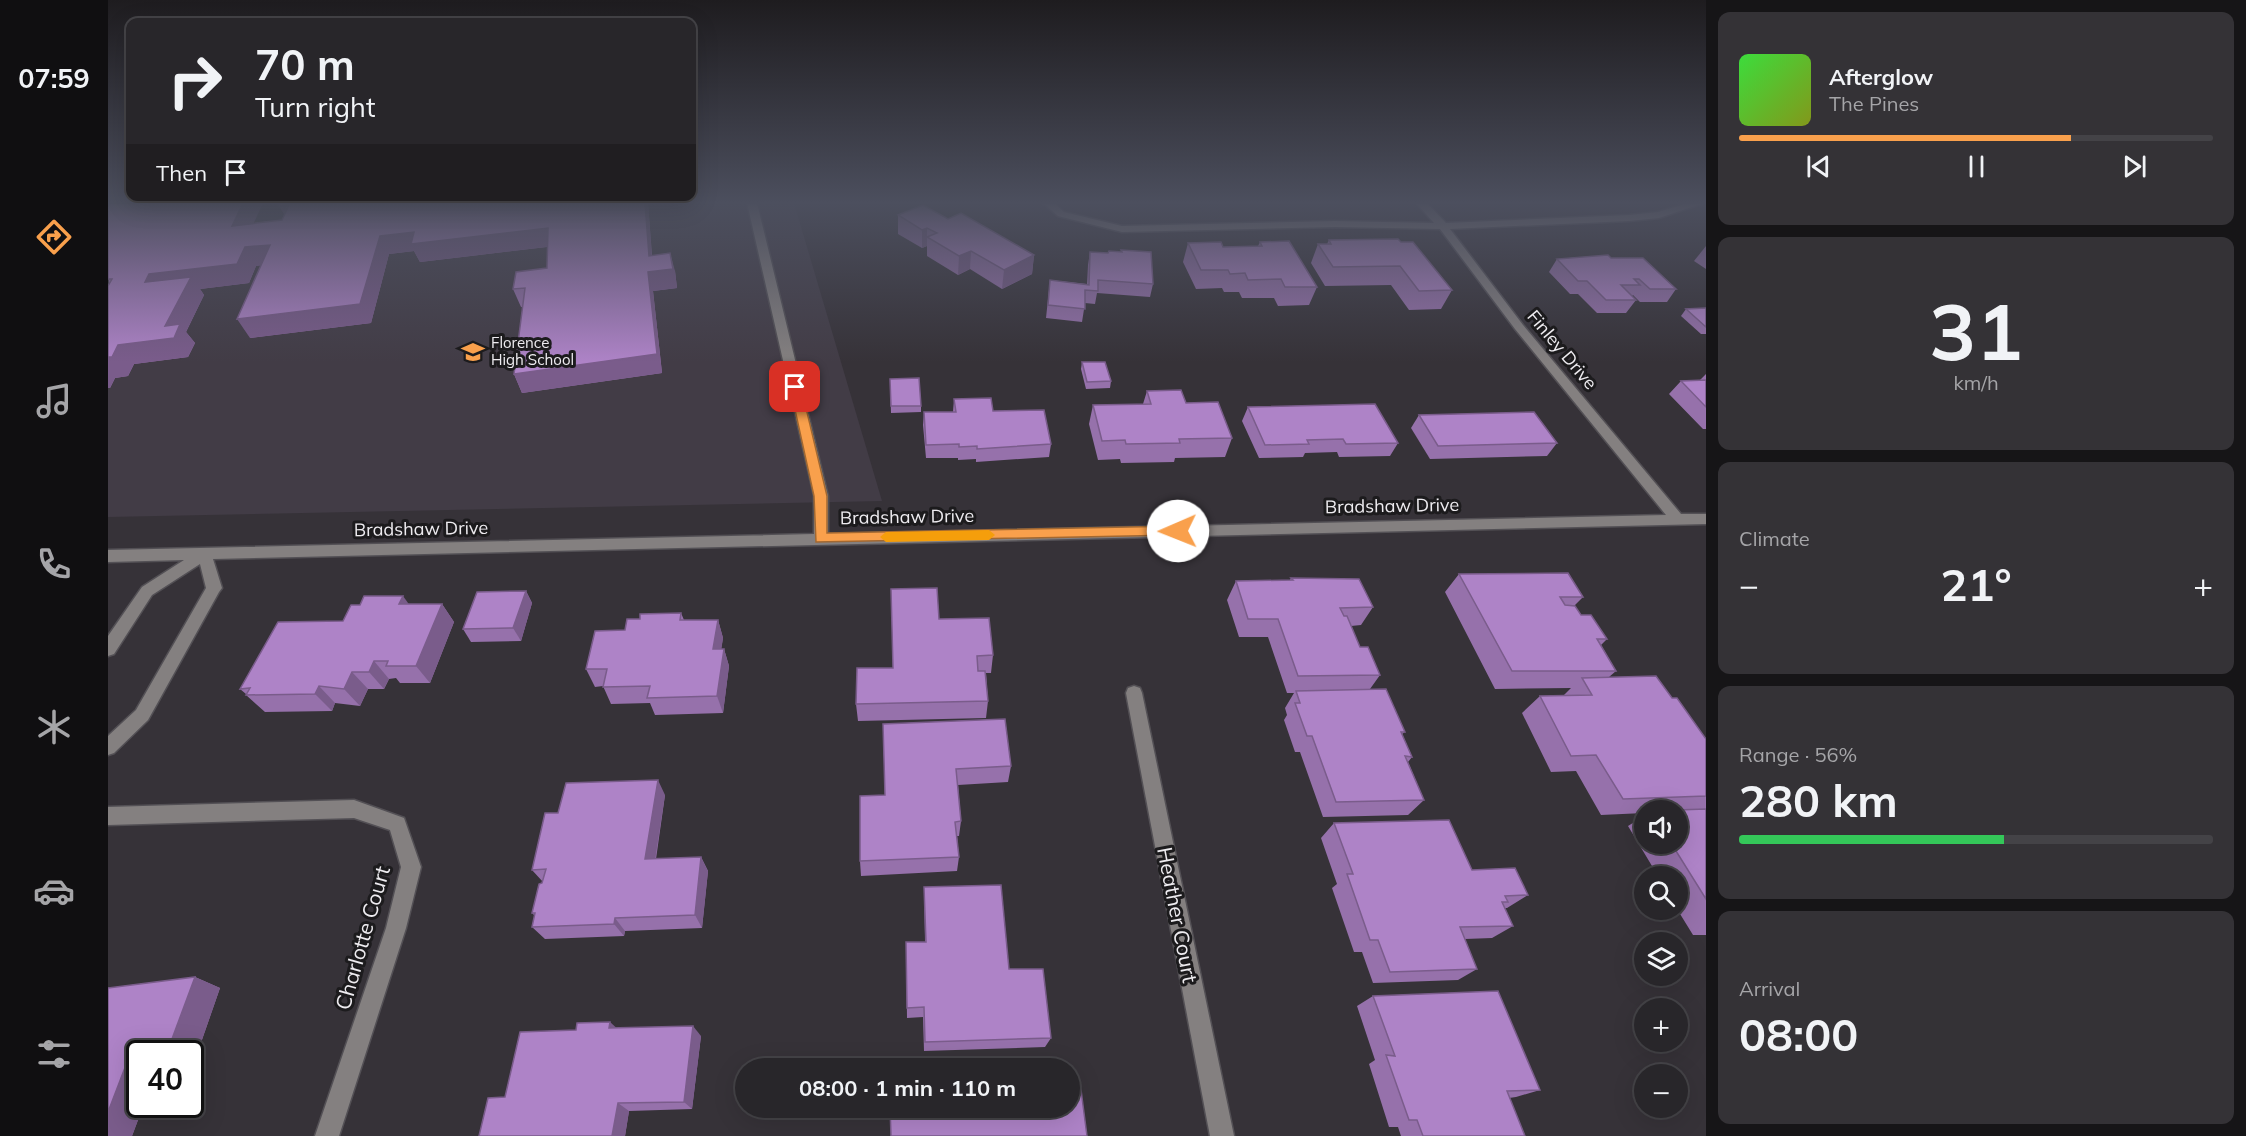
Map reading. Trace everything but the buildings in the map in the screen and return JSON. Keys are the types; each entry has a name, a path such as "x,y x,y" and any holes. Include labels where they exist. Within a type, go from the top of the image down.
{"street":[{"path":"764,256 821,496 820,538"},
{"name":"Finley Drive","path":"1466,256 1519,327 1678,520"},
{"name":"Bradshaw Drive","path":"108,556 1706,519"},
{"path":"108,649 147,591 204,554 214,588 142,715 108,747"},
{"name":"Heather Court","path":"1134,693 1222,1136"},
{"name":"Charlotte Court","path":"108,816 354,809 397,824 411,867 396,928 327,1136"}],"shaded area":[{"name":"Florence High School","path":"108,256 810,256 882,501 108,517"}],"slow traffic":[{"path":"886,537 989,535"}],"place":[{"name":"Florence High School","path":"473,352"}],"route":[{"path":"795,387 821,496 820,538 1178,531"}]}
